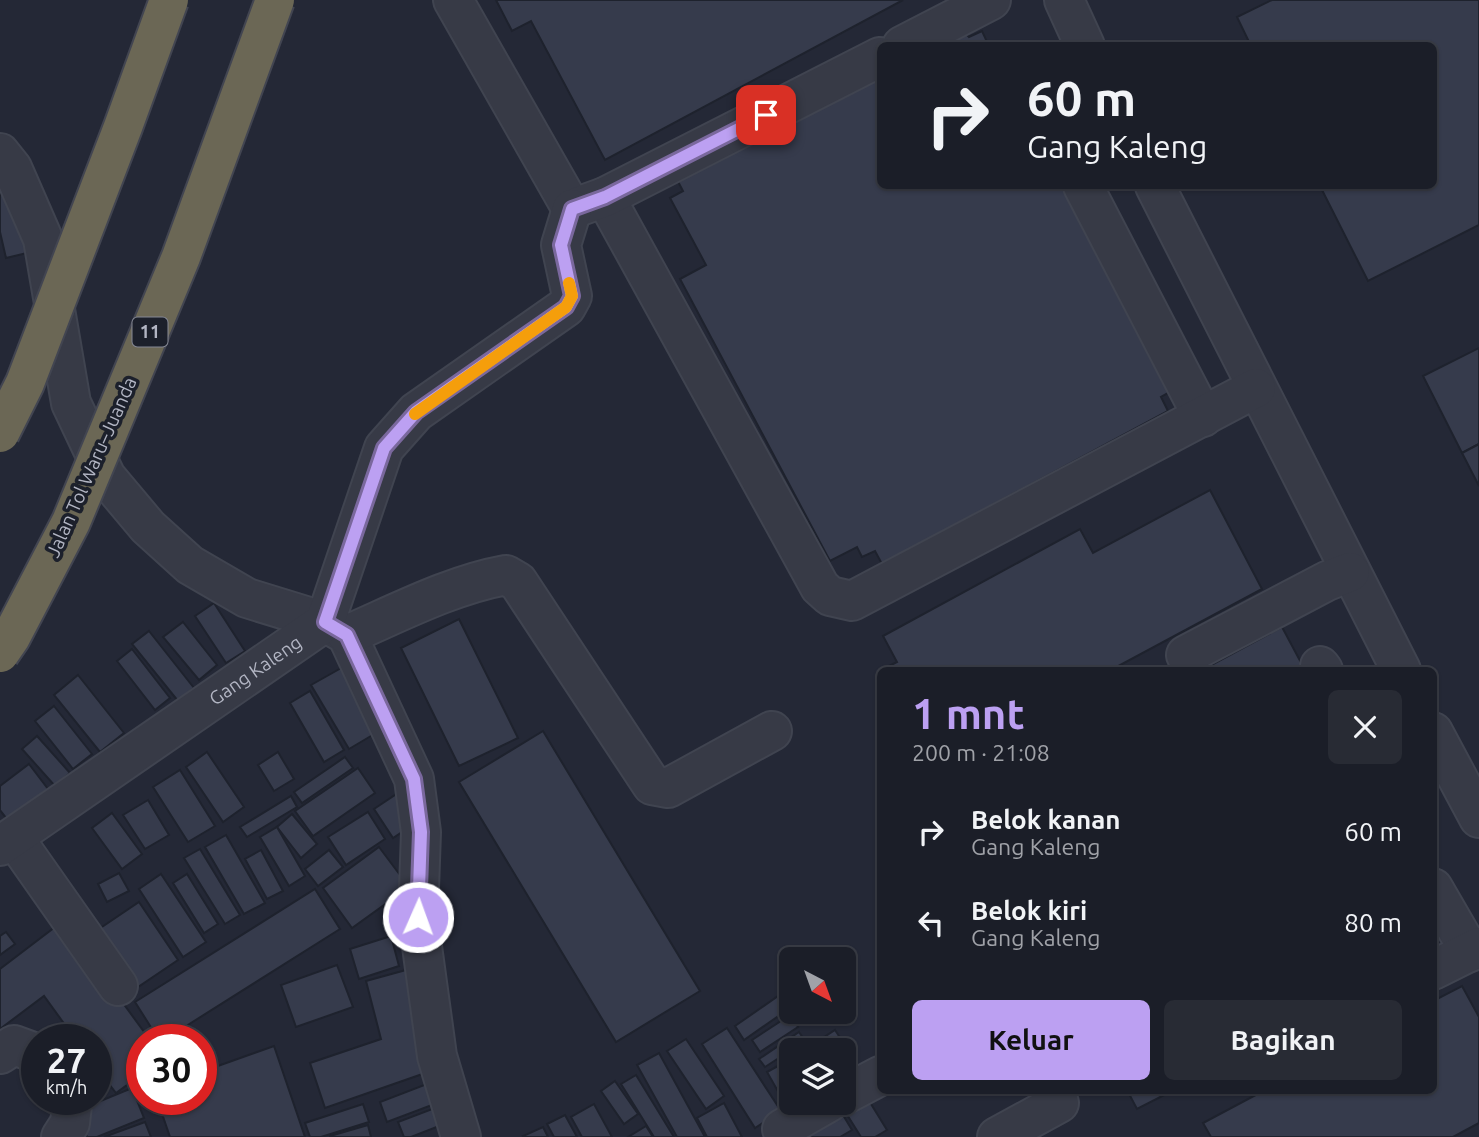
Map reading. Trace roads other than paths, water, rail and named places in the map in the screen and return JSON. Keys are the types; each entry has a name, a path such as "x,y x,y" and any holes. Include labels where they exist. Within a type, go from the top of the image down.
{"highway":[{"path":"0,433 24,383 169,0"},
{"name":"Jalan Tol Waru–Juanda","path":"0,653 12,637 71,522 181,257 275,0"}],"street":[{"path":"453,0 589,203 820,587 830,596 852,601 1256,388"},
{"path":"910,42 991,0"},
{"path":"1064,0 1084,42"},
{"path":"461,1137 437,1056 418,917 421,832 414,779 336,628 384,448 416,412 566,307 572,296 561,245 589,203 877,59"},
{"path":"0,153 12,168 43,239 71,403 106,477 148,527 190,565 247,598 336,628"},
{"path":"1085,189 1203,417"},
{"path":"1156,189 1399,667"},
{"path":"1186,655 1327,581 1350,572"},
{"name":"Gang Kaleng","path":"7,842 336,628 506,575 518,582 652,785 668,788 772,731"},
{"path":"1437,751 1479,818"},
{"path":"7,842 118,986"},
{"path":"1437,894 1474,949 1437,968"},
{"path":"0,1054 14,1045 21,1048"},
{"path":"856,1089 877,1078"},
{"path":"997,1137 1059,1103"},
{"path":"61,1137 70,1123 71,1115"},
{"path":"784,1133 810,1115"}]}
